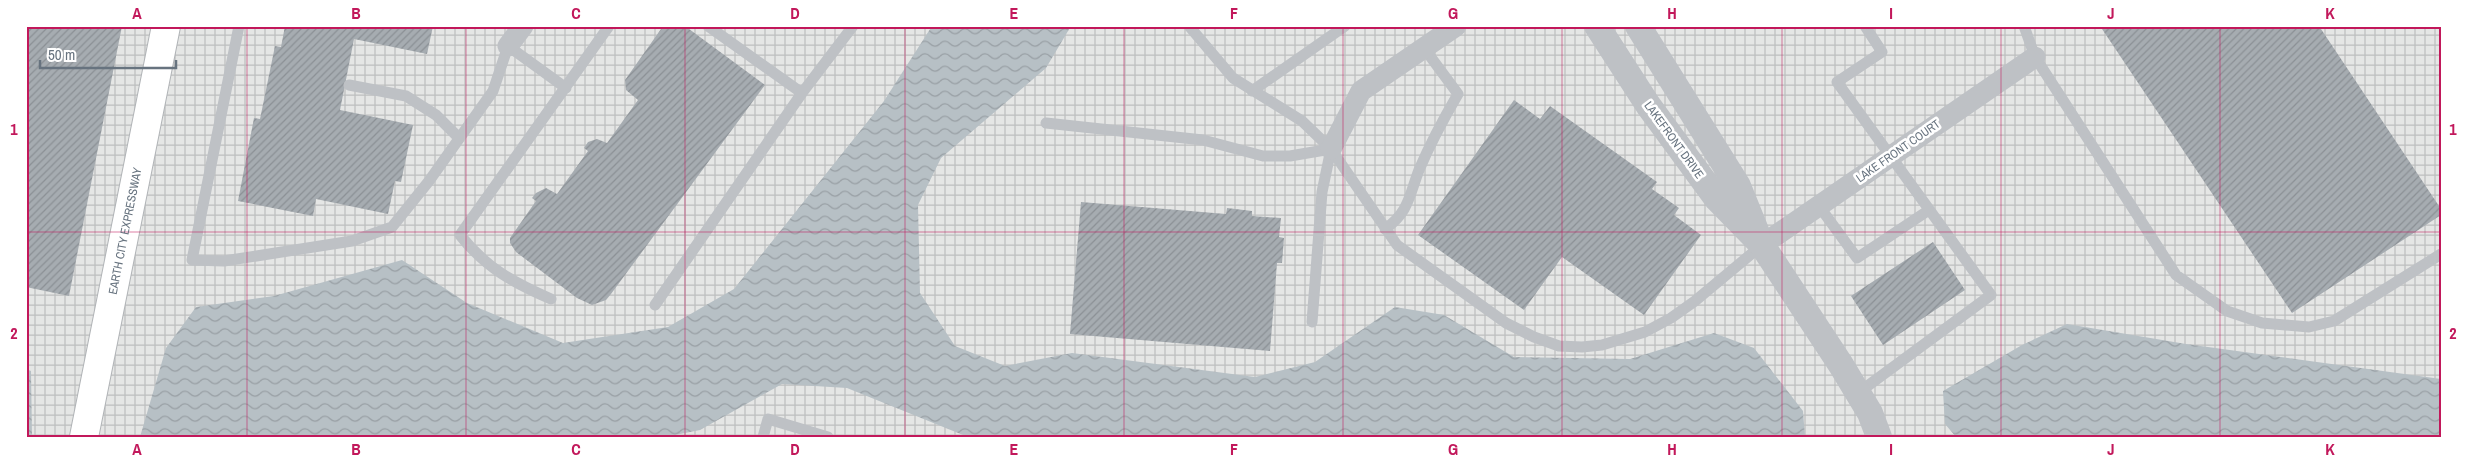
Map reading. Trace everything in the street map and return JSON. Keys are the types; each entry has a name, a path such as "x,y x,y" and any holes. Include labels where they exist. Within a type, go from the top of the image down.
{"highway":[{"name":"EARTH CITY EXPRESSWAY","path":"84,437 166,26"}],"street":[{"path":"508,46 523,26"},
{"path":"1331,149 1360,91 1456,26"},
{"name":"LAKEFRONT DRIVE","path":"1597,26 1648,105 1717,199 1762,245 1841,365 1870,414 1879,437"},
{"name":"LAKEFRONT DRIVE","path":"1638,26 1738,186 1762,245"},
{"name":"LAKE FRONT COURT","path":"1762,245 2034,57"}],"lane":[{"path":"240,26 192,260 224,261 352,241 392,228 429,181 493,91 508,46 566,88"},
{"path":"551,299 511,281 475,254 460,235 609,26"},
{"path":"708,26 802,93"},
{"path":"655,305 802,93 853,26"},
{"path":"1189,26 1233,78 1302,121 1331,149 1397,245 1506,323 1559,346 1582,347 1602,345 1645,332 1671,318 1695,301 1762,245"},
{"path":"1252,91 1345,26"},
{"path":"1858,393 1991,295 1837,82 1882,52 1865,26"},
{"path":"2024,26 2034,57 2176,275 2227,312 2262,323 2309,327 2334,321 2441,254"},
{"path":"1385,229 1397,220 1411,198 1419,171 1458,94 1424,48"},
{"path":"349,85 406,96 436,115 459,138"},
{"path":"1046,123 1203,140 1263,156 1290,156 1331,149"},
{"path":"1312,322 1322,192 1331,149"},
{"path":"1819,206 1857,258 1930,210"},
{"path":"763,437 768,419 828,437"}],"shaded area":[{"path":"26,26 2441,26 2441,437 26,437"}],"water":[{"path":"932,26 1071,26 1046,68 941,158 918,205 920,293 955,346 1005,366 1072,353 1255,377 1315,362 1395,307 1444,315 1514,357 1630,359 1714,333 1754,348 1803,411 1805,437 968,437 847,388 782,384 700,430 665,437 140,437 166,348 196,307 274,296 402,260 467,303 563,343 668,327 734,289 884,101"},
{"path":"2067,324 2186,344 2441,379 2441,437 1956,437 1945,424 1943,391 2022,345"},
{"path":"26,369 31,371 32,437 26,437"}],"building":[{"path":"26,26 122,26 69,296 26,287"},
{"path":"285,26 433,26 427,54 354,39 340,110 413,125 401,182 395,181 388,214 316,199 313,216 238,201 254,118 260,119 275,46 281,47"},
{"path":"657,26 685,26 765,85 611,294 606,300 592,305 577,298 516,252 510,243 510,238 536,201 532,198 536,193 546,188 557,194 588,151 584,148 588,142 597,139 607,143 638,100 626,90 625,80 661,29"},
{"path":"2100,26 2319,26 2441,209 2441,215 2292,313"},
{"path":"1514,100 1540,119 1550,106 1657,182 1652,189 1679,208 1674,215 1701,235 1644,315 1562,257 1524,310 1418,235"},
{"path":"1081,202 1226,214 1227,208 1252,211 1252,216 1281,218 1279,237 1284,238 1282,263 1277,263 1270,351 1070,334"},
{"path":"1933,242 1965,290 1883,345 1851,296"}]}
